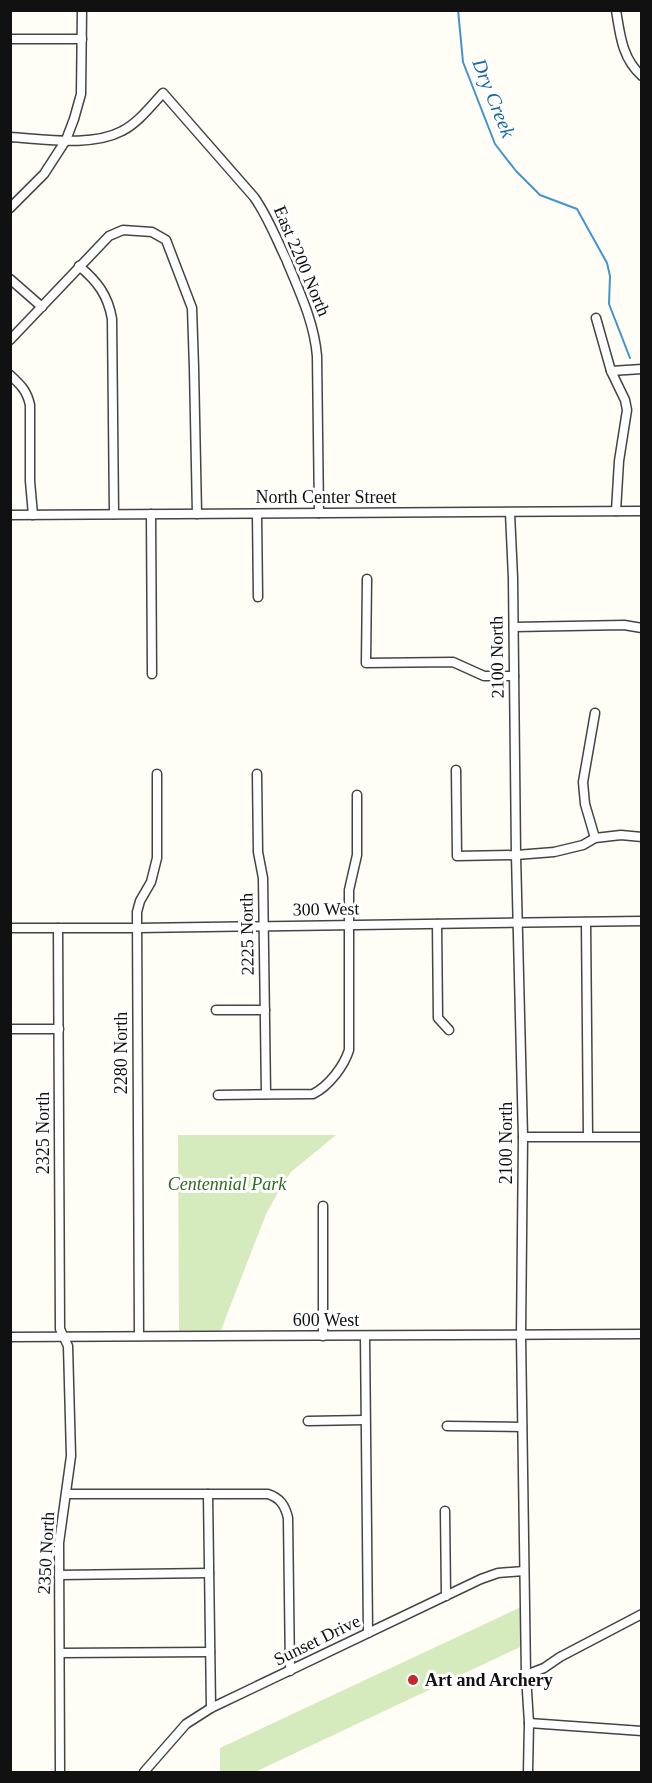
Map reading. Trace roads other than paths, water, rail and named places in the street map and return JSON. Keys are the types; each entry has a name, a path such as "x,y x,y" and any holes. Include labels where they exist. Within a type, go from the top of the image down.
{"street":[{"path":"10,208 44,174 66,140 81,94 82,10"},
{"path":"616,10 621,42 626,55 635,71 642,76"},
{"path":"10,39 82,39"},
{"name":"East 2200 North","path":"66,140 97,139 123,131 141,117 163,93 235,174 265,213 306,305 314,332 317,356 319,513"},
{"path":"10,137 66,140"},
{"path":"10,340 104,240 115,232 123,230 152,232 166,240 192,308 197,513"},
{"path":"80,266 105,294 112,319 114,514"},
{"path":"10,279 42,307"},
{"path":"596,318 611,371 625,400 627,410 618,461 616,511"},
{"path":"611,371 642,369"},
{"path":"10,375 22,385 28,394 30,405 30,481 33,514"},
{"name":"North Center Street","path":"10,515 642,511"},
{"name":"2100 North","path":"510,513 523,1137 521,1335 528,1773"},
{"path":"151,514 152,674"},
{"path":"257,514 258,597"},
{"path":"367,579 366,663 453,662 484,676 514,676"},
{"path":"514,627 624,625 642,628"},
{"path":"595,838 585,804 583,782 596,713"},
{"path":"456,770 458,856 554,852 583,845 595,838 621,835 642,837"},
{"name":"2280 North","path":"139,1336 137,912 140,901 151,882 157,858 156,774"},
{"name":"2225 North","path":"257,774 258,852 263,878 266,1094"},
{"path":"218,1095 313,1094 320,1090 345,1062 349,1050 349,890 357,855 357,795"},
{"name":"300 West","path":"10,928 642,921"},
{"path":"586,922 588,1136"},
{"path":"437,924 438,1018 449,1030"},
{"name":"2325 North","path":"58,928 60,1329 64,1337"},
{"path":"216,1010 265,1010"},
{"path":"10,1029 59,1029"},
{"path":"523,1137 642,1137"},
{"path":"323,1206 323,1336"},
{"name":"600 West","path":"10,1337 642,1334"},
{"path":"365,1336 368,1633"},
{"name":"2350 North","path":"60,1773 60,1533 71,1456 68,1346 64,1337"},
{"path":"308,1421 366,1420"},
{"path":"447,1426 522,1427"},
{"path":"67,1494 268,1494 276,1497 286,1509 288,1518 290,1671"},
{"path":"208,1494 211,1708"},
{"path":"445,1511 446,1596"},
{"name":"Sunset Drive","path":"144,1773 186,1724 211,1708 481,1579 498,1573 524,1571"},
{"path":"60,1575 209,1573"},
{"path":"526,1675 544,1668 560,1657 642,1614"},
{"path":"60,1653 210,1652"},
{"path":"529,1723 642,1731"}],"waterway":[{"name":"Dry Creek","path":"458,10 463,62 495,144 516,171 540,195 577,209 607,263 610,276 609,304 630,358"}],"place":[{"name":"Art and Archery","path":"413,1680"}],"park label":[{"name":"Centennial Park","path":"227,1184"}]}
